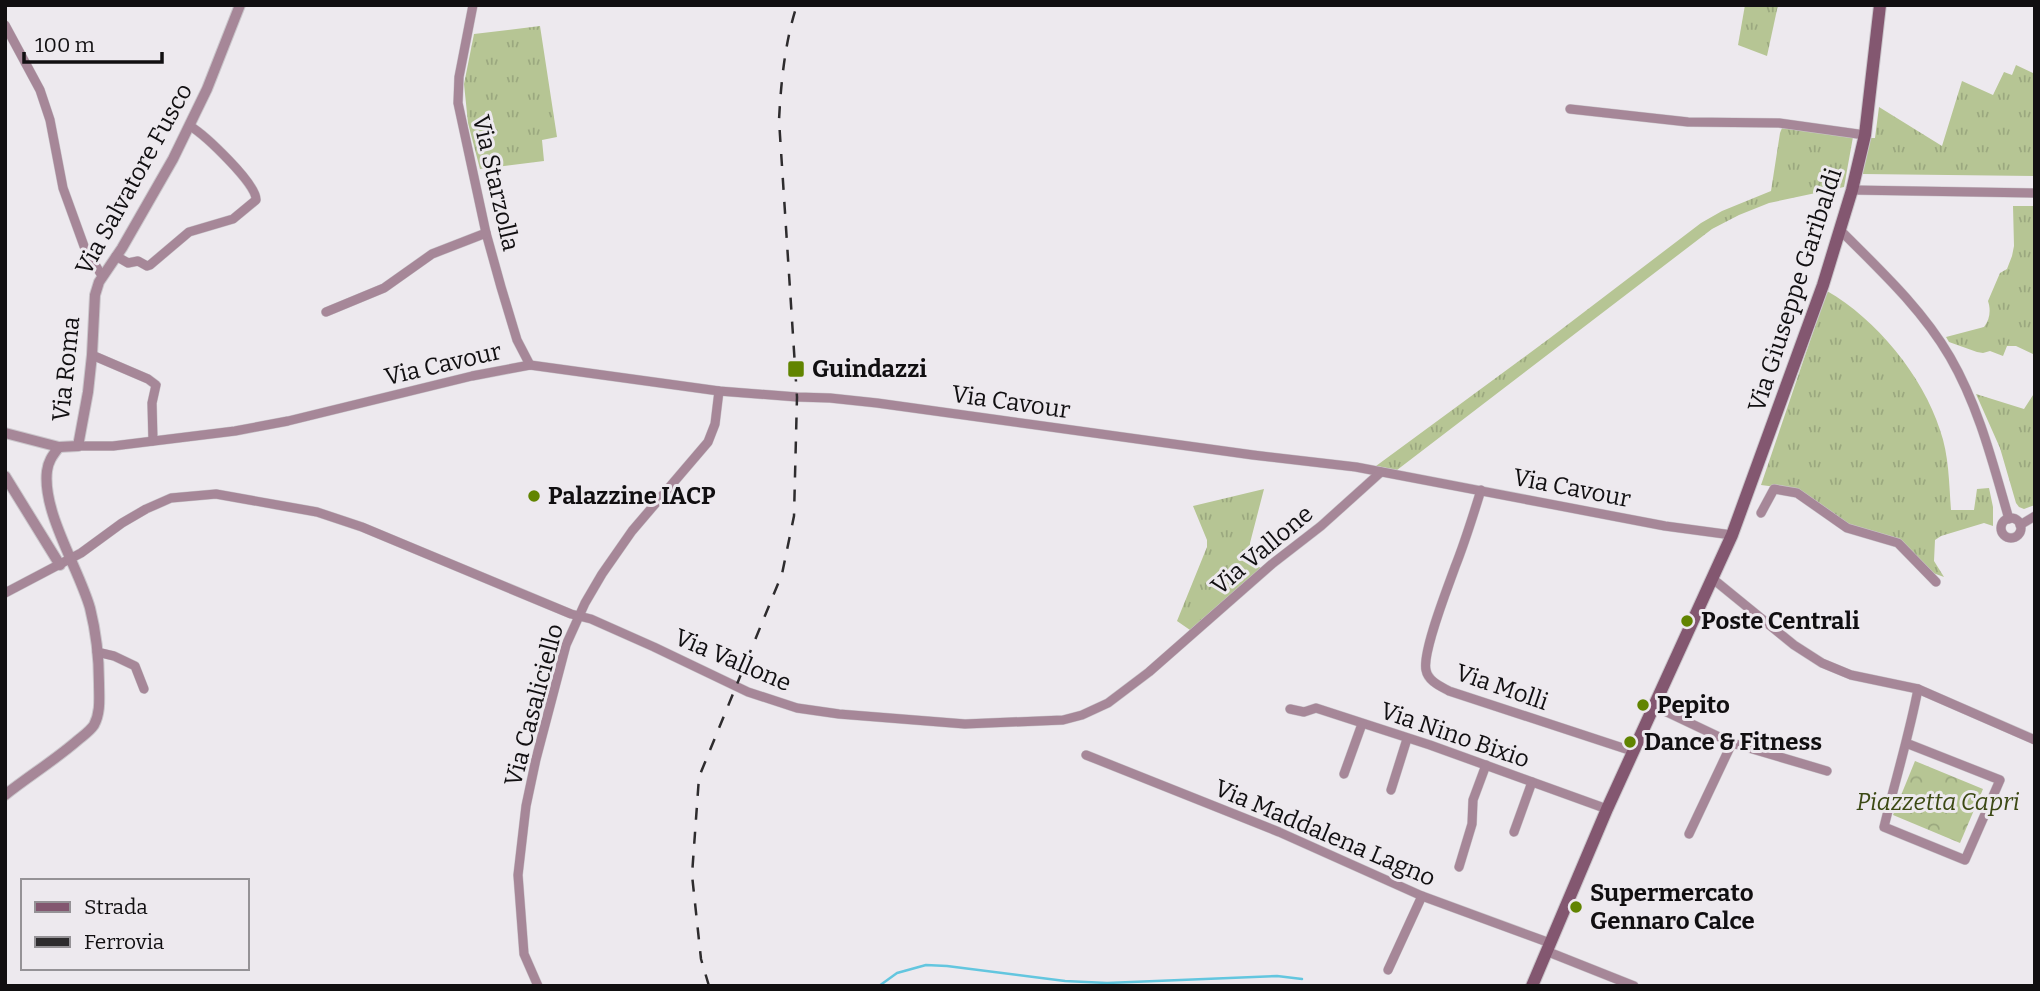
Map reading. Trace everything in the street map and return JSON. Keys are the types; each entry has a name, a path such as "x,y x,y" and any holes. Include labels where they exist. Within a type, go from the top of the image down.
{"main road":[{"name":"Via Giuseppe Garibaldi","path":"1532,986 1632,751 1732,535 1841,232 1866,135 1880,5"}],"street":[{"name":"Via Salvatore Fusco","path":"95,295 102,276 117,256 190,126 240,5"},
{"name":"Via Starzolla","path":"472,5 459,77 458,103 486,233 510,320 530,365"},
{"path":"5,25 40,90 50,120 63,188 84,246 102,276"},
{"path":"1570,109 1688,122 1779,123 1866,135"},
{"path":"117,256 128,263 138,261 150,265 189,232 233,219 256,200 256,193 211,141 190,126"},
{"path":"1853,190 2035,194"},
{"path":"1841,232 1923,318 1951,357 1977,413 2009,519"},
{"path":"326,312 384,288 432,254 486,233"},
{"name":"Via Roma","path":"78,446 88,392 95,295"},
{"path":"92,355 156,385 152,403 153,441"},
{"name":"Via Cavour","path":"78,446 113,446 288,421 490,372 530,365 719,391 877,403 1381,472 1665,526 1732,535"},
{"name":"Via Casaliciello","path":"538,986 524,954 518,876 521,840 536,759 566,645 578,616 602,574 632,531 708,442 715,424 719,391"},
{"path":"5,433 59,447 78,446"},
{"path":"59,447 50,459 47,484 65,562"},
{"name":"Via Vallone","path":"5,593 65,562 146,509 171,498 216,494 317,512 362,527 591,619 748,692 797,708 965,724 1063,720 1108,703 1149,672 1381,472"},
{"path":"5,476 65,562 77,572 90,607 97,652 100,702 91,729 5,795"},
{"path":"1761,513 1774,489 1797,493 1847,528 1898,543 1936,582"},
{"name":"Via Molli","path":"1481,490 1426,659 1429,677 1449,691 1632,751"},
{"path":"2020,525 2035,516"},
{"path":"2009,519 2016,520 2021,528 2018,535 2011,538 2003,532 2002,526 2009,519"},
{"path":"1713,579 1794,645 1822,663 1851,675 1918,689 2035,740"},
{"path":"97,652 114,656 135,666 144,690"},
{"path":"1906,743 2000,780 1965,860 1884,827 1918,689"},
{"path":"1654,706 1732,743 1827,771"},
{"name":"Via Nino Bixio","path":"1290,709 1304,712 1316,708 1607,808"},
{"path":"1344,774 1362,724"},
{"path":"1391,790 1407,739"},
{"path":"1689,834 1732,743"},
{"name":"Via Maddalena Lagno","path":"1086,755 1299,841 1634,986"},
{"path":"1459,867 1472,824 1473,800 1486,765"},
{"path":"1514,832 1532,782"},
{"path":"1388,970 1422,896"}],"green space":[{"path":"1745,5 1778,5 1767,56 1738,45"},
{"path":"540,26 557,137 542,140 544,161 480,169 468,123 464,84 474,34"},
{"path":"2016,65 2035,74 2035,176 1862,174 1870,138 1875,138 1879,107 1942,146 1962,81 1993,95 2004,72 2012,75"},
{"path":"1782,128 1853,137 1844,187 1769,203 1712,229 1397,470 1376,466 1701,223 1722,211 1771,191"},
{"path":"2013,206 2035,206 2035,355 2016,346 2007,346 2003,356 1990,351 1977,352 1949,342 1946,337 1984,327 1986,324 1989,314 1988,301 2000,273 2007,269 2012,256"},
{"path":"1827,291 1880,333 1922,389 1943,440 1951,510 1974,510 1977,489 1989,488 1993,526 1984,523 1935,540 1934,561 1944,577 1933,573 1902,542 1844,523 1798,490 1761,485"},
{"path":"2035,392 2035,505 2024,509 2016,503 2000,448 1976,394 2024,409"},
{"path":"1264,489 1250,543 1251,563 1261,568 1190,630 1177,621 1207,547 1207,540 1193,506"},
{"name":"Piazzetta Capri","path":"1915,761 1983,789 1960,843 1893,815"}],"waterway":[{"path":"879,986 897,973 926,965 1065,981 1107,983 1277,976 1302,979"}],"railway":[{"path":"709,986 701,959 692,875 699,777 782,574 794,516 797,397 779,120 784,62 797,5"}],"place":[{"name":"Guindazzi","path":"796,369"},
{"name":"Palazzine IACP","path":"534,496"},
{"name":"Poste Centrali","path":"1687,621"},
{"name":"Pepito","path":"1643,705"},
{"name":"Dance & Fitness","path":"1630,742"},
{"name":"Supermercato Gennaro Calce","path":"1576,907"}]}
